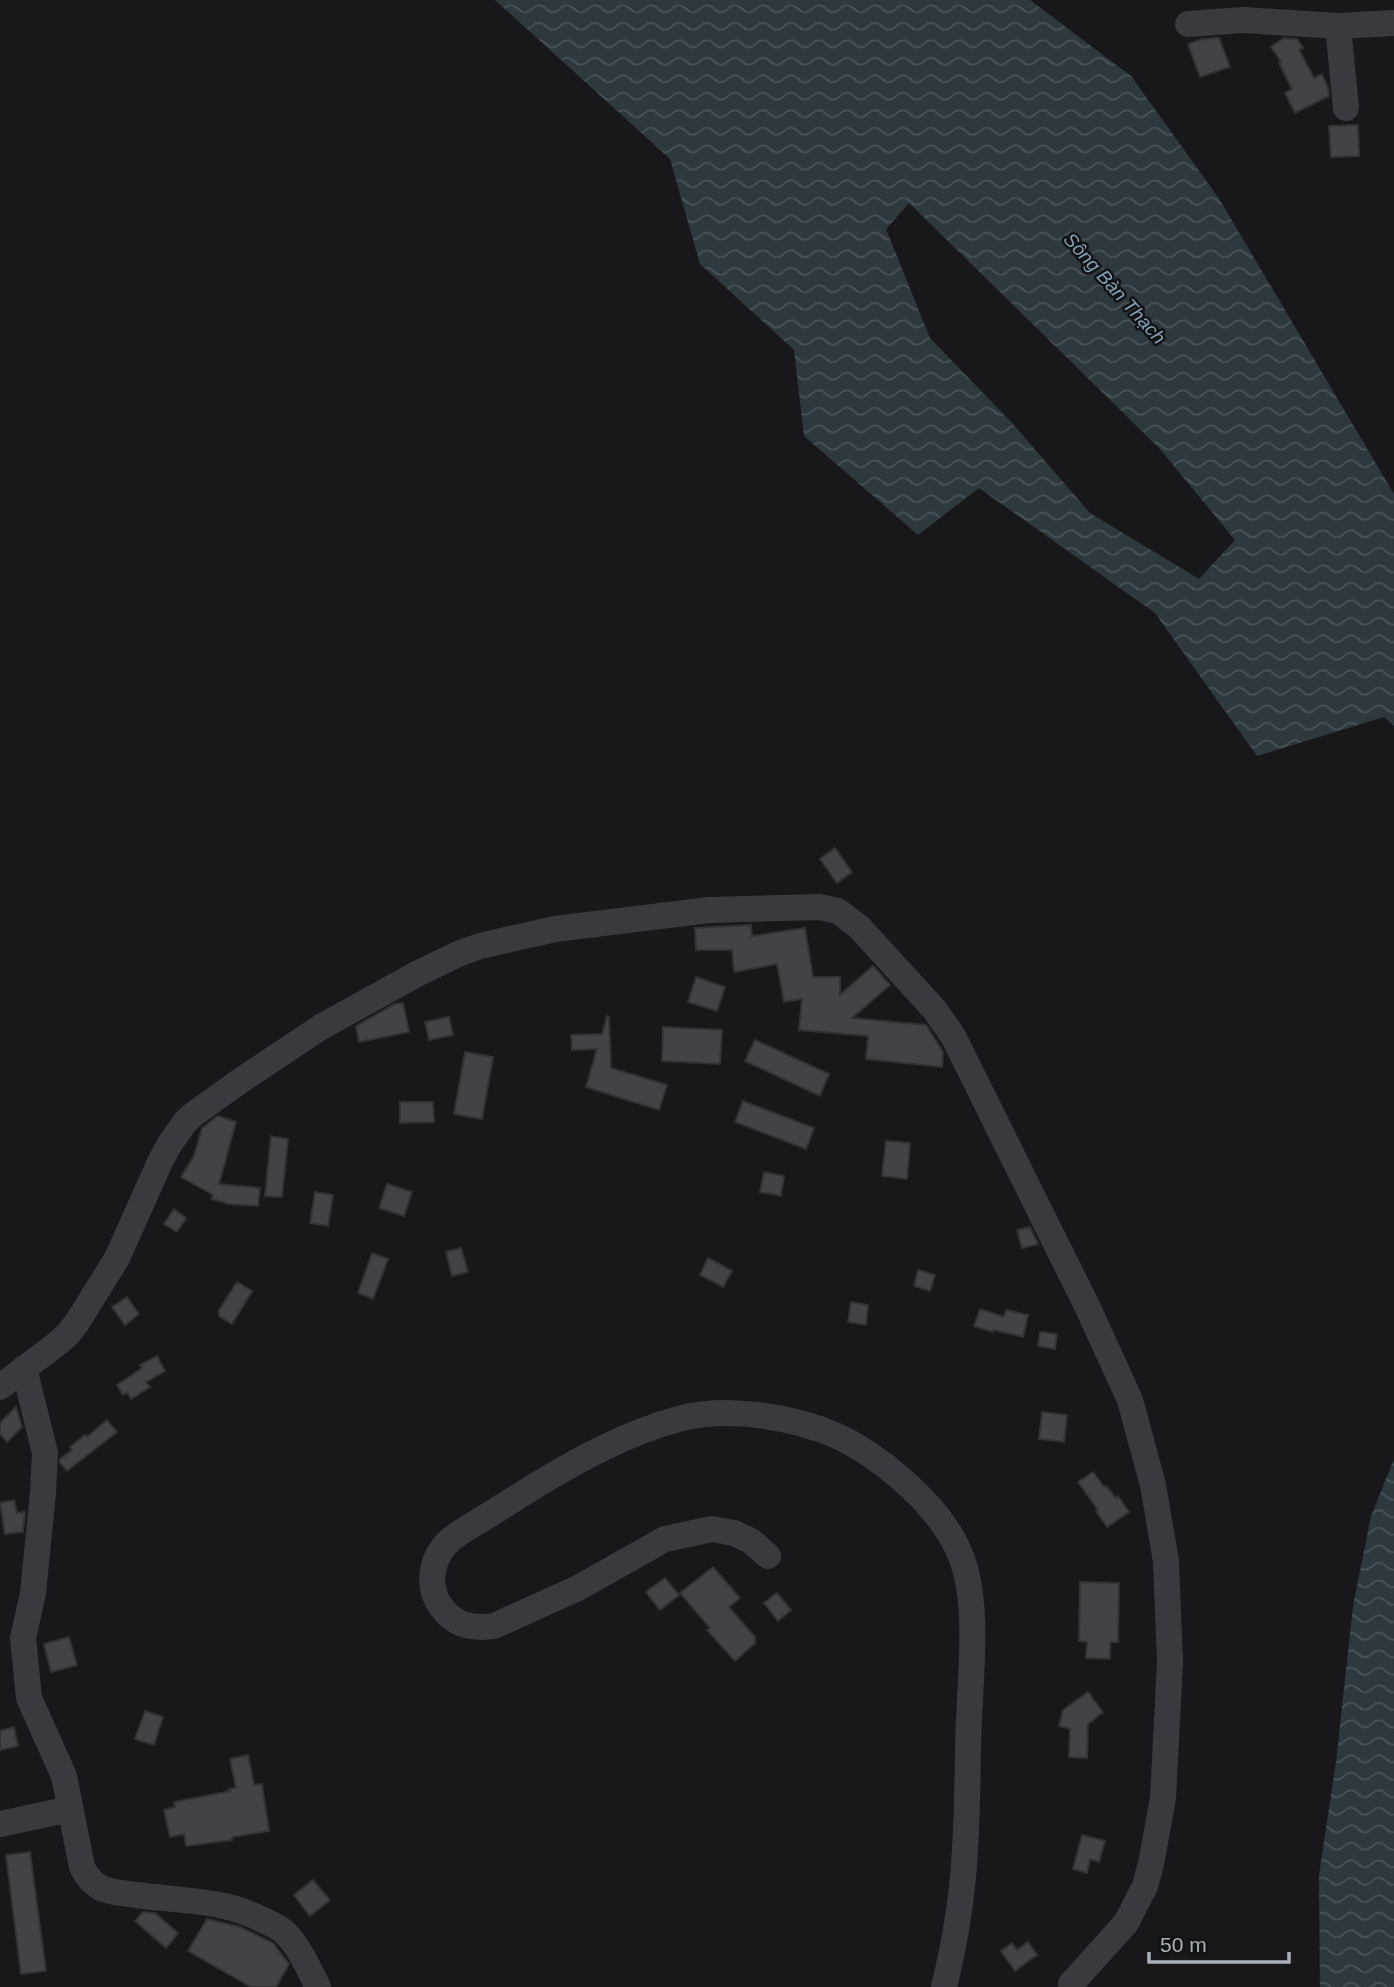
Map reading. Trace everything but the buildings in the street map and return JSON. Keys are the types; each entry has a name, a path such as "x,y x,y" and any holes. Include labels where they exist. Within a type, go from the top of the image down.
{"street":[{"path":"1188,24 1243,20 1338,26 1394,23"},
{"path":"1338,26 1346,108"},
{"path":"0,1387 68,1334 78,1321 117,1258 160,1162 182,1126 203,1107 321,1027 458,954 480,946 555,929 709,910 820,907 838,911 859,927 916,988 953,1035 1087,1306 1130,1400 1153,1485 1166,1561 1170,1618 1163,1798 1151,1864 1136,1905 1118,1932 1071,1984"},
{"path":"24,1368 45,1453 33,1593 23,1639 29,1698 64,1776 82,1867 93,1883 107,1890 165,1899 218,1903 244,1910 276,1926 285,1932 298,1948 318,1987"},
{"path":"768,1556 751,1541 734,1533 712,1529 665,1539 578,1588 494,1626 480,1628 470,1627 450,1618 433,1590 432,1578 437,1557 452,1538 564,1468 636,1433 684,1417 728,1413 784,1419 834,1434 852,1443 901,1478 937,1515 951,1534 964,1564 970,1592 972,1646 965,1848 956,1930 944,1987"},
{"path":"0,1824 70,1809"}],"water":[{"name":"Sông Bàn Thạch","path":"495,0 1030,0 1131,76 1218,197 1394,494 1394,726 1384,717 1257,756 1155,613 979,488 918,535 804,436 794,350 700,264 670,159","holes":["909,203 1159,448 1235,540 1199,579 1090,513 1013,424 930,338 886,229"]},
{"path":"1394,1459 1394,1987 1320,1987 1319,1875 1336,1762 1353,1606 1371,1516"}]}
